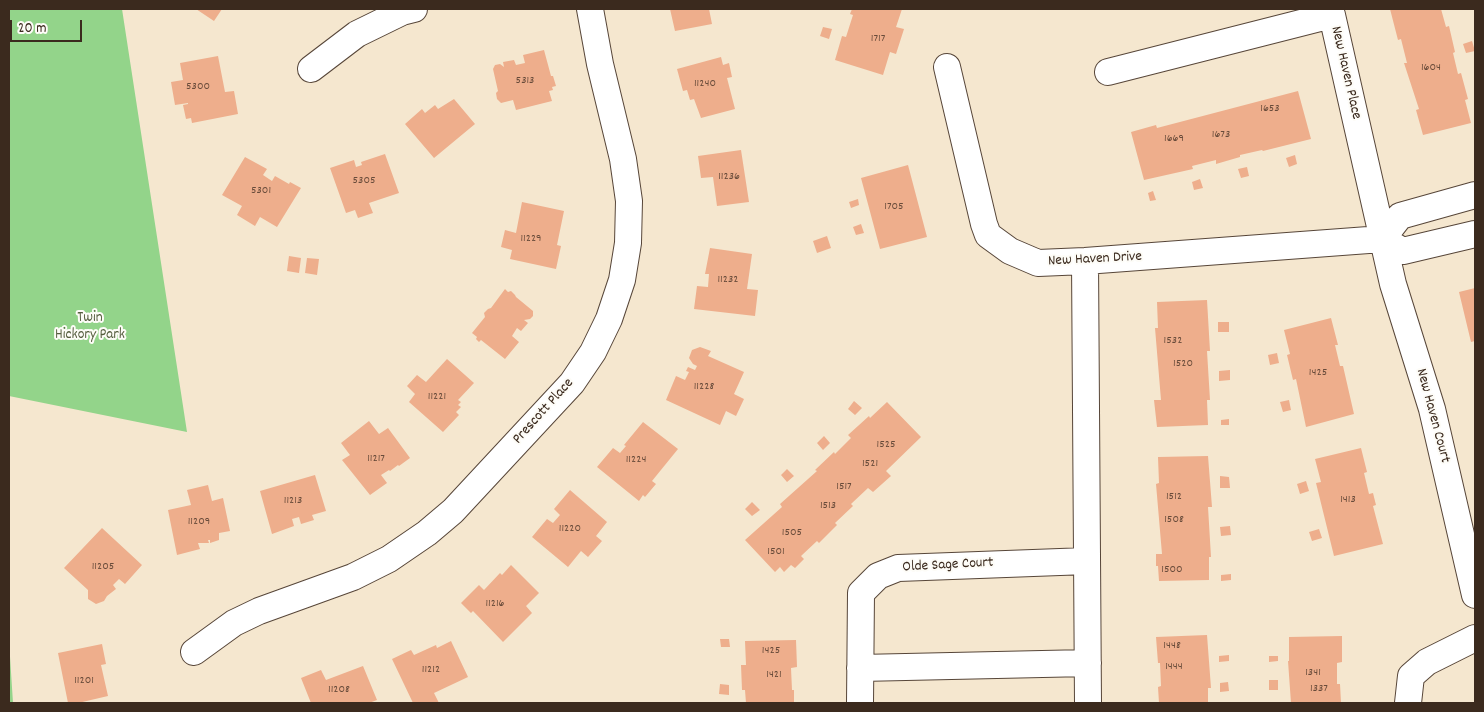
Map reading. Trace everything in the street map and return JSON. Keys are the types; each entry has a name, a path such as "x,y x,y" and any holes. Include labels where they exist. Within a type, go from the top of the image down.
{"street":[{"path":"311,69 356,34 402,12 414,9"},
{"name":"Prescott Place","path":"194,652 234,623 259,611 353,577 389,559 427,533 453,511 565,390 593,352 609,319 622,280 628,243 629,201 623,159 600,64 590,9"},
{"name":"New Haven Place","path":"1108,72 1332,15 1382,238"},
{"name":"New Haven Drive","path":"947,67 988,235 1010,251 1038,263 1382,238"},
{"path":"1475,195 1400,216 1382,238 1404,251 1475,234"},
{"name":"New Haven Court","path":"1382,238 1393,284 1432,409 1475,595"},
{"path":"1085,261 1088,703"},
{"name":"Olde Sage Court","path":"860,703 862,593 878,576 898,568 1087,561"},
{"path":"1408,703 1411,676 1427,662 1475,638"},
{"path":"860,668 1088,662"}],"green space":[{"name":"Twin Hickory Park","path":"9,9 122,9 187,432 9,396"},
{"path":"9,641 13,703 9,703"}],"building":[{"path":"196,9 222,9 214,21"},
{"path":"670,9 709,9 712,24 675,31"},
{"path":"852,9 902,9 896,27 904,29 896,54 890,52 883,75 835,60 842,36 846,37 853,15 850,14"},
{"path":"1390,9 1441,9 1446,27 1449,26 1458,74 1461,73 1468,99 1465,100 1471,123 1423,135 1416,110 1419,109 1404,63 1407,63 1401,39 1398,40"},
{"path":"823,27 832,29 829,39 820,36"},
{"path":"1472,41 1475,51 1466,53 1463,44"},
{"path":"544,50 551,76 553,76 556,86 552,87 553,90 549,91 552,101 516,110 513,100 501,103 497,99 496,93 498,91 493,69 495,65 500,64 504,67 503,62 514,60 516,65 525,63 523,55"},
{"path":"218,56 225,92 234,91 238,114 192,123 191,118 186,119 183,105 188,103 175,105 171,82 183,80 180,63"},
{"path":"721,57 723,65 729,63 732,77 727,78 735,109 701,118 694,99 690,100 687,90 683,91 677,69"},
{"path":"1298,91 1311,139 1240,155 1240,157 1216,164 1216,160 1192,166 1193,169 1144,180 1131,132 1156,125 1157,128"},
{"path":"454,99 475,124 434,158 405,124 422,109 425,113 435,105 438,109"},
{"path":"741,150 749,202 717,206 713,177 701,178 698,156"},
{"path":"385,154 399,193 369,203 373,213 358,218 355,210 346,213 330,168 354,160 356,167 362,165 361,162"},
{"path":"1295,155 1297,164 1289,167 1286,158"},
{"path":"245,157 267,169 263,175 272,181 275,176 301,188 277,227 260,217 255,226 237,215 242,206 222,195"},
{"path":"908,165 927,237 880,249 861,178"},
{"path":"1247,167 1249,176 1241,178 1238,169"},
{"path":"1200,179 1203,188 1194,190 1192,182"},
{"path":"1153,191 1156,200 1150,201 1148,193"},
{"path":"858,199 859,205 851,208 849,202"},
{"path":"522,202 564,211 557,245 561,246 556,269 510,259 512,250 501,247 505,230 516,233"},
{"path":"861,224 864,233 856,235 853,227"},
{"path":"827,236 831,248 817,253 813,241"},
{"path":"710,248 752,254 747,289 758,290 755,316 694,309 697,286 708,287 709,274 705,274"},
{"path":"289,256 301,258 299,273 287,271"},
{"path":"307,258 319,259 317,275 305,273"},
{"path":"1475,288 1475,341 1471,342 1459,292"},
{"path":"505,289 508,292 511,291 533,311 533,316 530,319 524,320 528,323 521,331 517,328 512,336 519,342 505,359 481,340 479,342 472,333 485,317 484,313 491,308"},
{"path":"1207,300 1210,351 1207,351 1210,400 1207,400 1208,425 1157,427 1154,400 1161,400 1155,328 1158,328 1157,302"},
{"path":"1331,318 1338,345 1335,345 1340,366 1343,366 1354,414 1306,427 1296,379 1293,380 1287,355 1290,354 1284,330"},
{"path":"1218,322 1229,322 1229,332 1218,332"},
{"path":"700,347 711,351 708,356 744,372 734,394 744,399 736,416 726,411 720,425 666,400 676,376 685,380 689,372 686,371 688,367 695,370 697,366 689,358 692,350"},
{"path":"1277,353 1279,363 1270,365 1268,355"},
{"path":"447,359 474,383 458,400 461,402 458,405 461,407 456,412 459,415 443,432 409,402 415,394 407,386 417,375 426,382"},
{"path":"1230,370 1230,380 1219,381 1219,371"},
{"path":"1289,400 1291,410 1283,412 1280,402"},
{"path":"854,401 862,408 855,415 848,409"},
{"path":"887,402 921,437 886,471 891,476 873,492 868,488 851,504 853,506 835,523 837,525 819,543 817,541 801,556 804,559 795,568 791,565 784,572 780,567 775,572 745,540 782,507 780,504 817,471 815,470 851,438 848,435"},
{"path":"1229,419 1229,425 1221,425 1221,420"},
{"path":"369,421 379,434 388,428 410,458 381,475 387,483 370,495 342,460 350,455 341,443"},
{"path":"643,422 678,449 652,481 656,484 639,501 597,467 613,448 620,453 626,446 624,445"},
{"path":"824,436 830,443 823,450 817,443"},
{"path":"1361,448 1367,472 1364,473 1369,494 1373,493 1376,505 1373,506 1383,544 1334,556 1316,483 1321,482 1315,459"},
{"path":"1208,456 1212,507 1208,507 1211,557 1209,557 1209,580 1159,581 1156,554 1162,554 1156,484 1159,483 1158,457"},
{"path":"787,469 794,476 787,482 781,475"},
{"path":"315,475 326,511 312,515 314,520 301,524 299,517 292,519 294,526 272,534 260,491"},
{"path":"1220,476 1229,477 1230,488 1220,488"},
{"path":"1306,481 1309,491 1300,494 1297,484"},
{"path":"208,485 212,501 223,498 230,531 219,533 219,540 210,543 210,540 208,540 209,543 198,543 200,549 177,555 168,510 191,505 187,490"},
{"path":"570,490 607,522 596,536 602,541 588,557 581,551 568,567 532,537 547,519 553,523 560,515 554,509"},
{"path":"752,502 760,510 752,516 745,509"},
{"path":"1230,526 1231,535 1221,536 1220,527"},
{"path":"102,528 142,565 125,584 119,579 113,585 116,589 104,601 96,604 88,599 88,590 64,568"},
{"path":"1319,529 1322,538 1312,541 1309,532"},
{"path":"511,565 539,593 526,606 532,613 503,642 473,611 471,613 461,603 479,585 484,590 500,573 502,575"},
{"path":"1231,574 1231,580 1221,581 1221,575"},
{"path":"1207,635 1211,688 1208,688 1208,703 1159,703 1158,687 1161,686 1160,663 1158,663 1156,637"},
{"path":"1342,636 1342,662 1337,663 1337,684 1340,684 1341,703 1291,703 1288,661 1289,637"},
{"path":"720,639 729,639 730,647 721,647"},
{"path":"796,640 797,667 791,668 794,703 746,703 745,690 742,690 741,665 746,665 745,641"},
{"path":"451,641 468,677 434,693 439,703 413,703 392,659 411,650 414,655 436,645 437,648"},
{"path":"102,644 106,664 101,665 108,696 78,703 68,703 58,653"},
{"path":"1229,655 1229,661 1219,662 1219,656"},
{"path":"1269,656 1278,656 1278,661 1269,662"},
{"path":"363,666 377,700 369,703 311,703 301,678 321,670 326,680"},
{"path":"1269,680 1278,680 1278,690 1269,690"},
{"path":"1228,682 1229,691 1220,692 1220,683"},
{"path":"720,684 729,685 729,695 719,694"}]}
